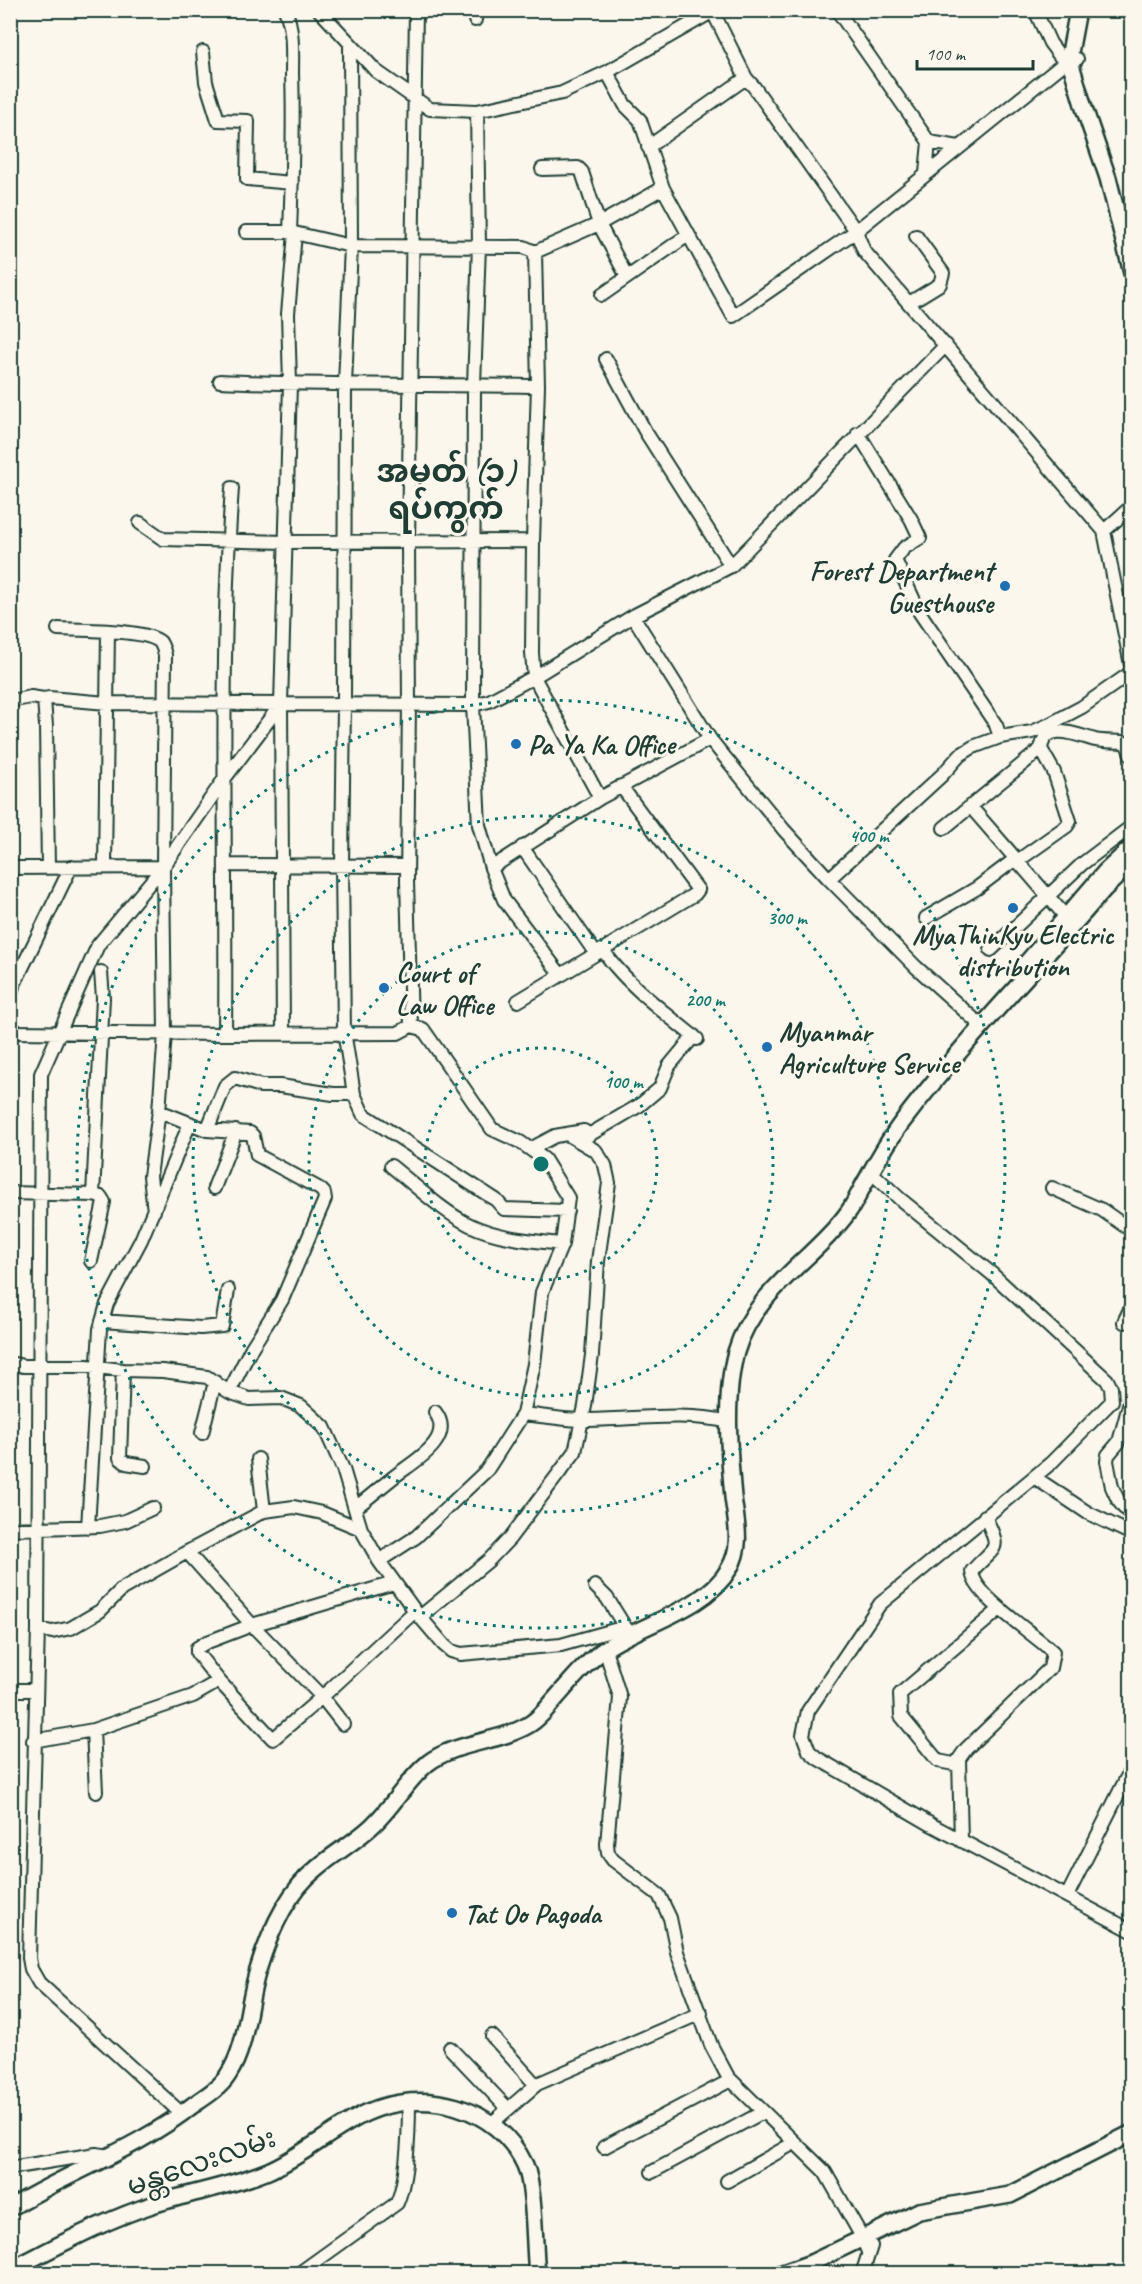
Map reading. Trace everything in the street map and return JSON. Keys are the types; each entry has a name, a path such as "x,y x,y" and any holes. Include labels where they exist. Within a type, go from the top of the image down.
{"main road":[{"path":"1078,10 1071,61 1108,178 1130,257 1131,273"},
{"path":"1086,10 1071,61 1116,177 1131,236"},
{"path":"790,1275 841,1208 898,1111 1106,870 1131,847"},
{"path":"10,2208 111,2157 182,2114 220,2084 229,2074 243,2037 258,1969 279,1915 310,1873 378,1820 427,1764 442,1754 520,1729 536,1721 579,1672 628,1630 701,1599 716,1587 730,1568 738,1539 733,1500 729,1422 736,1352 754,1312 770,1291 790,1275 849,1211 890,1139 927,1090 1104,889 1131,862"},
{"name":"မန္တလေးလမ်း","path":"10,2270 116,2218 154,2204 269,2170 367,2113 409,2100 451,2104 484,2117 503,2134 525,2166 530,2192 537,2274"},
{"path":"780,2274 811,2263 919,2211 1010,2195 1131,2133"}],"street":[{"path":"283,1033 281,704 290,384 288,314 293,232 294,123 292,49 289,20 285,10"},
{"path":"319,10 376,71 430,109 477,111 562,93 607,72 713,11 746,78 856,231 864,251 1104,531 1131,671 1082,707 1048,725 1032,732 1000,736 960,755 942,775 829,879"},
{"path":"411,1026 407,866 408,543 416,10"},
{"path":"837,10 929,141 926,173"},
{"path":"607,72 625,105 640,120 663,188 733,316 856,231 926,173 1071,61 1050,43 1035,10"},
{"path":"350,44 351,246 345,384 345,704 342,866 345,1033 354,1094 363,1114 496,1200 504,1209 567,1211"},
{"path":"203,52 206,82 218,120 248,121 248,179 292,183"},
{"path":"648,147 746,78"},
{"path":"477,111 479,245 474,385 473,705 479,825 491,868 504,900 560,974"},
{"path":"929,141 959,147"},
{"path":"542,169 578,168 582,172 598,224 627,277"},
{"path":"246,232 293,232 351,246 479,245 524,247 535,252 598,224 663,188"},
{"path":"602,295 688,235"},
{"path":"909,303 940,284 943,279 943,273 916,236"},
{"path":"535,252 538,386 533,541 532,653 534,677 600,798"},
{"path":"10,701 49,698 107,703 473,705 489,701 534,677 633,616 731,566 946,345"},
{"path":"606,359 645,431 731,566"},
{"path":"220,381 290,384 410,383 538,386"},
{"path":"858,433 911,519 920,538 904,548 895,560 920,613 996,725 1000,736"},
{"path":"225,1034 225,703 228,540 232,488"},
{"path":"1104,531 1131,506"},
{"path":"140,523 163,539 345,543 533,541"},
{"path":"633,616 710,739 784,830 916,967 976,1021"},
{"path":"58,629 150,636 160,643 165,655 163,867 165,1034 159,1111 150,1176 154,1212"},
{"path":"105,867 108,631"},
{"path":"44,699 48,867"},
{"path":"182,2114 39,1983 31,1969 29,1958 33,1741 38,1629 41,1074 98,945 163,867 225,778 281,704"},
{"path":"926,918 976,888 1067,826 1070,821 1054,772 1041,749 1042,742 1051,732 1076,733 1096,740 1124,742 1127,744 1131,757"},
{"path":"491,868 600,798 710,739"},
{"path":"944,828 1041,749"},
{"path":"518,1001 695,894 698,890 621,786"},
{"path":"969,806 1066,917"},
{"path":"991,950 1082,864 1131,826"},
{"path":"522,847 599,952 696,1038 669,1066 660,1088 640,1105 589,1135 584,1131 555,1136 530,1149"},
{"path":"226,865 407,866"},
{"path":"10,993 71,867"},
{"path":"10,868 163,867"},
{"path":"93,1195 103,981 101,972"},
{"path":"10,1032 398,1033 411,1026 423,1029 492,1129 520,1142 544,1159 564,1188 568,1198 567,1211 562,1244 542,1292 534,1364 523,1414 487,1470 416,1537 379,1561"},
{"path":"207,1130 225,1086 235,1078 261,1086 354,1094"},
{"path":"159,1111 207,1130 250,1133 253,1136 257,1155 324,1193 325,1200 282,1300 252,1347 229,1392"},
{"path":"88,1527 97,1368 102,1321 107,1304 154,1212 190,1123"},
{"path":"214,1188 236,1131"},
{"path":"394,1583 252,1625 205,1642 197,1647 197,1653 219,1681 273,1739 418,1614 489,1560 510,1538 575,1452 580,1437 592,1355 598,1262 609,1183 605,1165 596,1151 567,1134"},
{"path":"391,1166 469,1225 521,1239 562,1244"},
{"path":"871,1172 900,1199 992,1274 1107,1380 1111,1388 1112,1401 1051,1463 880,1604 808,1711 803,1735 809,1751 817,1758 961,1841 1131,1931"},
{"path":"1052,1188 1102,1210 1131,1231"},
{"path":"10,1193 40,1192 101,1197 104,1202 91,1261"},
{"path":"102,1321 201,1328 222,1326 228,1290"},
{"path":"1124,1322 1131,1305"},
{"path":"10,1363 38,1366 87,1366 207,1377 229,1392 249,1400 281,1398 301,1406 324,1426 343,1469 361,1529 379,1561 418,1614 451,1651 461,1654 561,1645 628,1630 607,1598 595,1586"},
{"path":"123,1370 120,1458 126,1463 145,1466"},
{"path":"202,1433 215,1382"},
{"path":"1131,1394 1119,1442 1108,1455 1107,1461 1112,1487 1118,1500 1131,1513"},
{"path":"355,1508 400,1472 425,1456 440,1432 439,1418 435,1412"},
{"path":"523,1414 581,1420 643,1417 713,1418 729,1422"},
{"path":"258,1459 264,1511"},
{"path":"1034,1477 1088,1513 1131,1534"},
{"path":"38,1629 52,1632 71,1628 100,1611 122,1589 264,1511 294,1506 322,1513 361,1529"},
{"path":"10,1528 88,1527 125,1521 153,1508"},
{"path":"961,1841 959,1759 966,1749 1050,1668 1053,1652 1000,1609 972,1579 972,1571 988,1557 995,1545 996,1538 985,1516"},
{"path":"187,1552 252,1625 322,1697 343,1724"},
{"path":"959,1765 938,1761 901,1716 900,1694 1000,1609"},
{"path":"604,1649 620,1697 612,1776 608,1853 613,1860 660,1895 670,1918 677,1952 711,2045 731,2080 825,2172 862,2237 868,2252"},
{"path":"33,1741 93,1730 193,1696 219,1681"},
{"path":"10,1690 35,1690"},
{"path":"93,1730 96,1792"},
{"path":"1067,1896 1131,1767"},
{"path":"491,2124 536,2085 700,2013"},
{"path":"492,2036 536,2085"},
{"path":"450,2048 508,2109"},
{"path":"604,2147 731,2080"},
{"path":"298,2274 397,2204 402,2193 409,2100"},
{"path":"652,2172 763,2112"},
{"path":"727,2181 794,2143"},
{"path":"10,2168 96,2154 111,2157"},
{"path":"862,2274 868,2252 879,2230"}],"place":[{"name":"Forest Department Guesthouse","path":"1005,586"},
{"name":"Pa Ya Ka Office","path":"516,744"},
{"name":"MyaThinKyu Electric distribution","path":"1013,908"},
{"name":"Court of Law Office","path":"384,988"},
{"name":"Myanmar Agriculture Service","path":"767,1047"},
{"name":"Tat Oo Pagoda","path":"452,1913"}],"district":[{"name":"အမှတ် (၁) ရပ်ကွက်","path":"446,490"}]}
